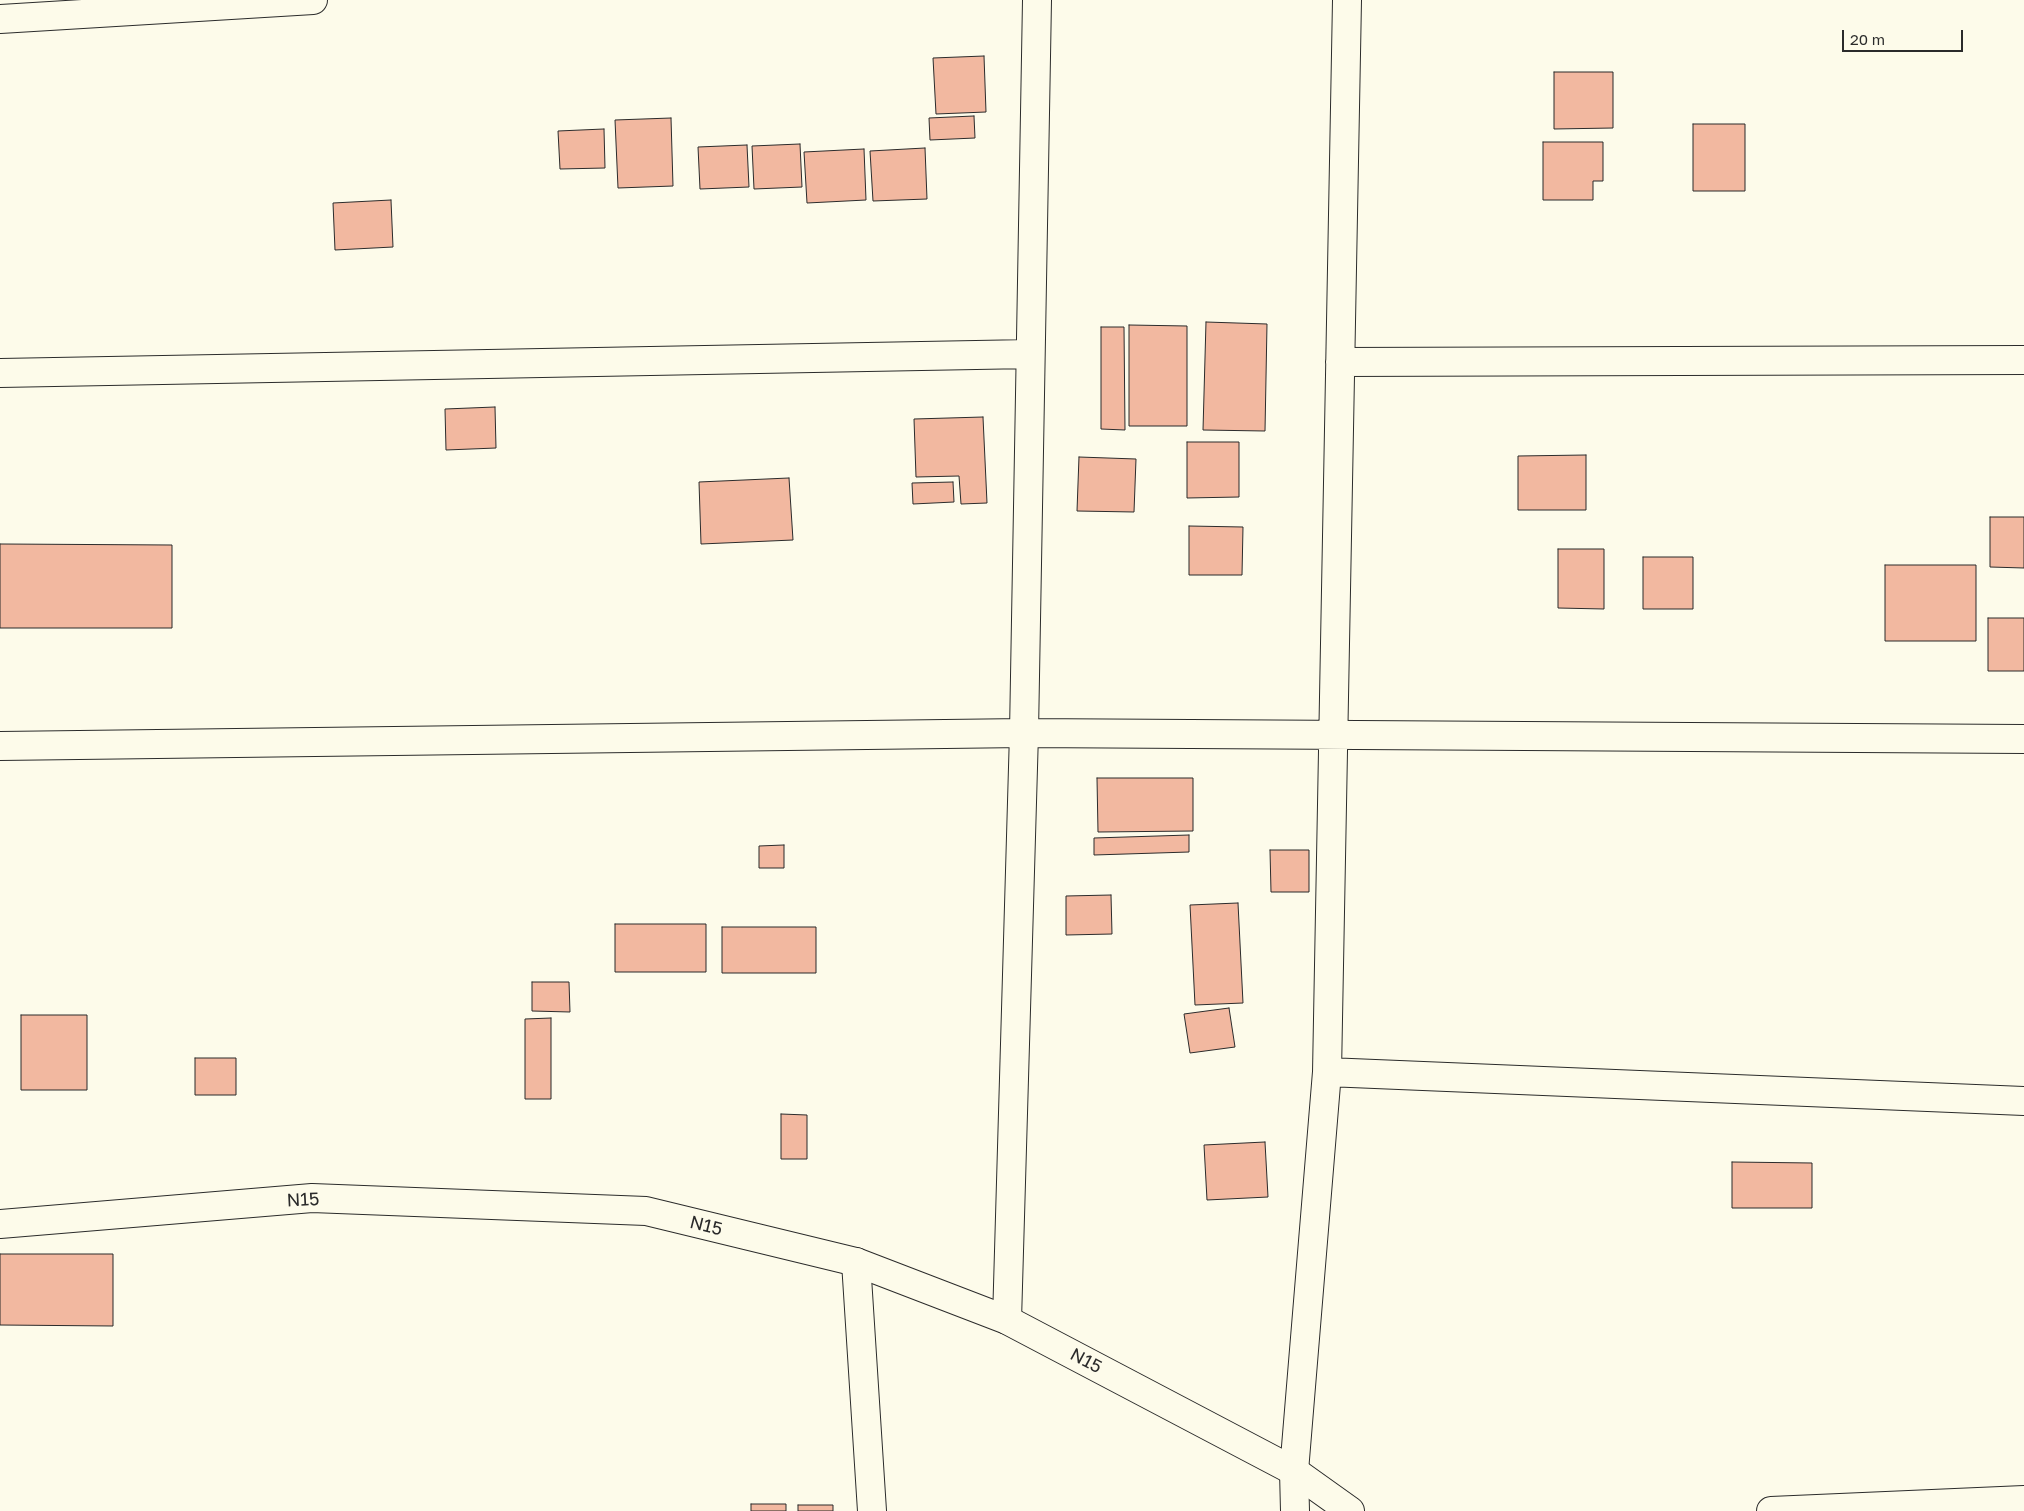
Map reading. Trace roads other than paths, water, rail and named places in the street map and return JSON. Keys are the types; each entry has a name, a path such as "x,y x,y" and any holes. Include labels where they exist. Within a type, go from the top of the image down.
{"street":[{"path":"0,19 313,0"},
{"path":"1008,1320 1024,733 1037,0"},
{"path":"1294,1511 1294,1471 1326,1072 1347,0"},
{"path":"0,373 1030,354"},
{"path":"1340,362 2024,360"},
{"path":"0,746 1024,733 2024,739"},
{"path":"1326,1072 2024,1101"},
{"name":"N15","path":"0,1224 312,1198 646,1211 856,1262 1008,1320 1294,1471 1350,1511"},
{"path":"856,1262 872,1511"},
{"path":"1771,1511 1985,1506 2024,1500"}]}
